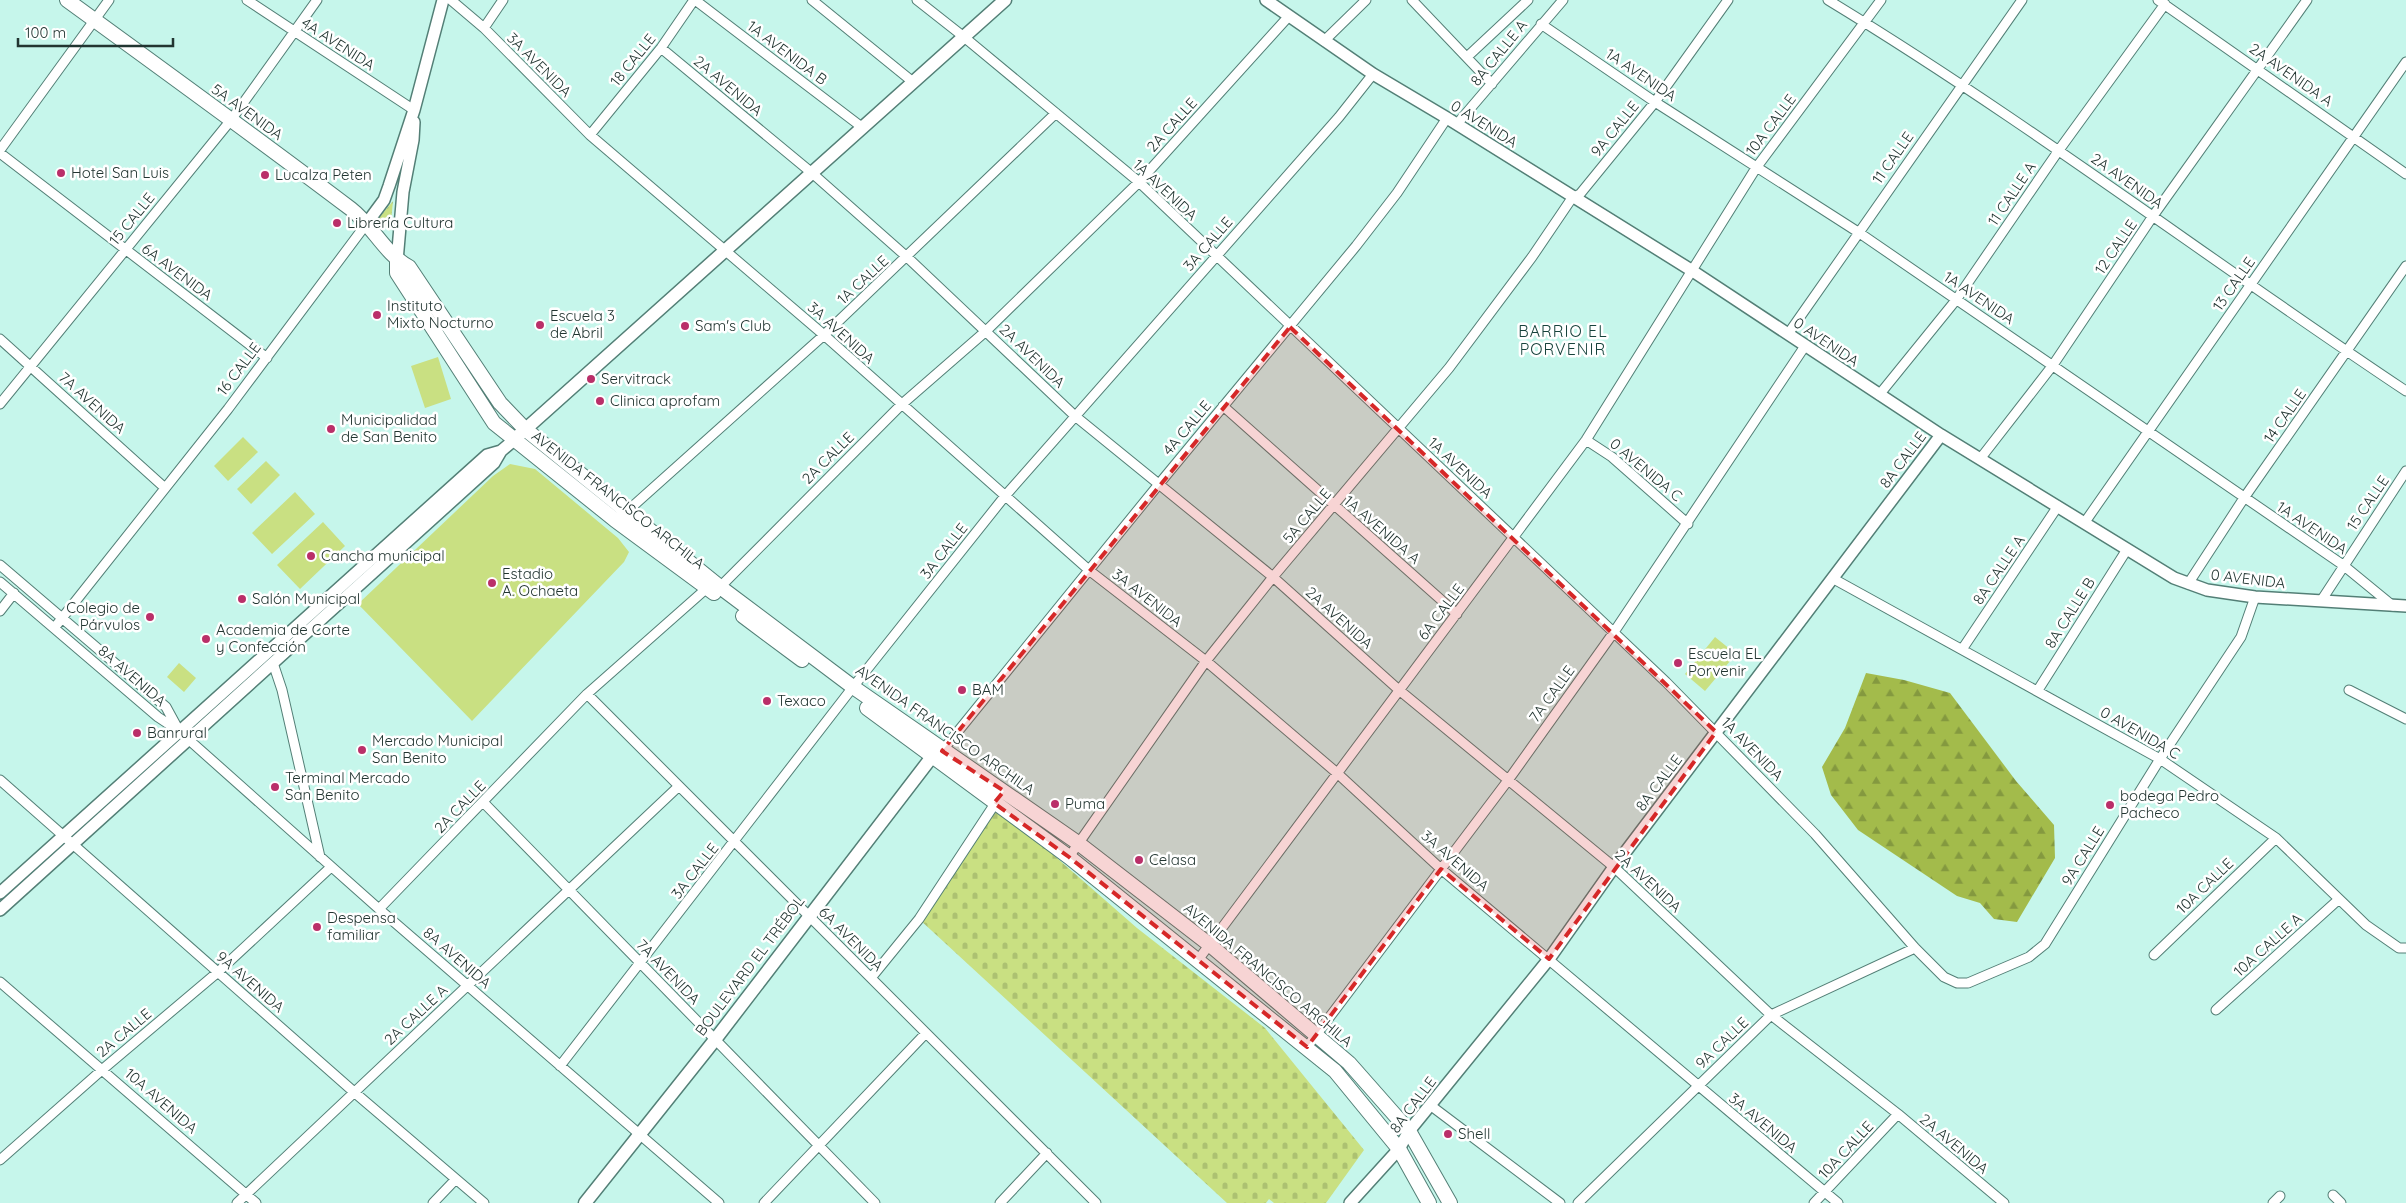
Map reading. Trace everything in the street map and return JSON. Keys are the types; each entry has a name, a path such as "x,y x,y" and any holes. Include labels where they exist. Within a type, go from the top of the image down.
{"main road":[{"name":"5A AVENIDA","path":"66,0 231,120 367,223 398,260 409,267 500,403 525,430"},
{"path":"514,440 1005,0"},
{"name":"5A AVENIDA","path":"398,260 397,273 484,411 494,424 514,440"},
{"name":"AVENIDA FRANCISCO ARCHILA","path":"525,430 628,512 713,587"},
{"name":"AVENIDA FRANCISCO ARCHILA","path":"514,440 615,520 713,587 937,754 994,803 1069,857 1307,1047 1335,1071 1399,1149 1430,1203"},
{"name":"AVENIDA FRANCISCO ARCHILA","path":"937,754 1004,790 1078,843 1210,945 1349,1063 1409,1131 1450,1203"},
{"name":"BOULEVARD EL TRÉBOL","path":"585,1203 937,754"}],"street":[{"path":"0,152 109,0"},
{"name":"4A AVENIDA","path":"246,0 414,110"},
{"name":"15 CALLE","path":"0,404 231,120 317,0"},
{"name":"16 CALLE","path":"55,627 267,358 384,200 414,110 443,0"},
{"name":"3A AVENIDA","path":"451,0 484,28 590,134 824,335 900,405 1090,570 1206,661 1337,773 1441,869 1838,1203"},
{"path":"484,28 504,0"},
{"name":"18 CALLE","path":"590,134 661,48 694,0"},
{"name":"1A AVENIDA B","path":"694,0 863,128"},
{"path":"812,0 913,82"},
{"name":"1A AVENIDA","path":"916,0 964,37 1139,182 1614,632 1716,732 1815,834 1915,948 1944,977 1957,983"},
{"name":"0 AVENIDA","path":"1266,0 1373,74 1457,124 1572,198 1691,270 1941,435 2085,522 2126,551 2174,578 2214,591 2255,597 2406,606"},
{"path":"1324,41 1366,0"},
{"path":"1412,0 1492,84"},
{"path":"1467,56 1528,0"},
{"name":"8A CALLE A","path":"1457,124 1563,0"},
{"name":"9A CALLE","path":"1572,198 1580,194 1655,102 1728,0"},
{"name":"2A AVENIDA","path":"1828,0 1962,85 2406,391"},
{"name":"10A CALLE","path":"1691,270 1756,168 1881,0"},
{"name":"11 CALLE","path":"1788,334 2022,0"},
{"name":"12 CALLE","path":"1980,459 2052,365 2153,216 2307,0"},
{"name":"2A AVENIDA A","path":"2161,2 2406,174"},
{"name":"11 CALLE A","path":"1879,395 1956,300 2161,2"},
{"name":"2A CALLE","path":"379,909 484,803 587,694 713,587 900,405 986,331 1139,182 1289,16"},
{"name":"1A AVENIDA","path":"1541,24 1655,102 1858,232 2342,565 2393,606"},
{"name":"2A AVENIDA","path":"661,48 812,173 907,257 1075,416 1273,577 1399,690 1614,867 1771,1015 1898,1114 2004,1203"},
{"name":"13 CALLE","path":"2085,522 2406,62"},
{"name":"3A CALLE","path":"560,1066 851,690 1005,496 1339,117 1373,74"},
{"name":"16 CALLE","path":"398,260 403,192 413,140 414,110"},
{"name":"1A CALLE","path":"615,520 628,512 824,335 1056,113"},
{"name":"4A CALLE","path":"937,754 1090,570 1385,208 1447,118"},
{"name":"6A AVENIDA","path":"0,152 267,358"},
{"name":"5A CALLE","path":"1069,857 1206,661 1273,577 1449,368 1532,258 1572,198"},
{"name":"14 CALLE","path":"2188,584 2244,498 2406,266"},
{"name":"6A CALLE","path":"1198,960 1586,440 1691,270"},
{"name":"7A AVENIDA","path":"0,339 165,488"},
{"name":"7A CALLE","path":"1307,1047 1509,779 1614,632 1688,524 1805,346"},
{"name":"1A AVENIDA A","path":"1223,406 1457,614"},
{"name":"8A CALLE","path":"1350,1203 1399,1149 1409,1131 1549,959 1614,867 1941,435"},
{"path":"0,910 494,463 501,451 514,440"},
{"name":"0 AVENIDA C","path":"1586,440 1612,457 1688,524"},
{"path":"0,894 487,455 501,451"},
{"name":"15 CALLE","path":"2322,601 2342,565 2406,471"},
{"name":"8A CALLE A","path":"1963,648 2058,506"},
{"name":"8A CALLE B","path":"2038,690 2126,551"},
{"name":"8A AVENIDA","path":"0,565 166,707 179,732"},
{"name":"0 AVENIDA C","path":"1832,578 1963,648 2160,759 2276,838 2338,900 2372,930 2399,948 2406,948"},
{"name":"8A AVENIDA","path":"0,582 55,627 158,717 179,732 379,909 719,1203"},
{"path":"0,611 14,593"},
{"name":"9A CALLE","path":"1957,983 1968,983 2022,960 2045,944 2160,759 2241,637 2255,597"},
{"path":"273,663 282,690 320,857"},
{"path":"2350,690 2406,719"},
{"name":"6A AVENIDA","path":"587,694 1096,1203"},
{"name":"9A AVENIDA","path":"0,780 354,1092 484,1203"},
{"name":"2A CALLE A","path":"237,1203 679,786"},
{"path":"871,978 918,919 1004,790"},
{"name":"7A AVENIDA","path":"484,803 875,1203"},
{"name":"10A CALLE","path":"2154,955 2276,838"},
{"name":"2A CALLE","path":"0,1160 103,1069 218,972 331,867"},
{"name":"10A CALLE A","path":"2216,1010 2338,900"},
{"name":"9A CALLE","path":"1578,1203 1771,1015 1915,948"},
{"name":"10A AVENIDA","path":"0,982 256,1203"},
{"path":"764,1203 926,1033"},
{"path":"1430,1105 1560,1203"},
{"name":"10A CALLE","path":"1814,1203 1898,1114"},
{"path":"1000,1203 1047,1153"},
{"path":"433,1203 456,1179"},
{"path":"2333,1195 2341,1203"},
{"path":"2273,1203 2280,1196"}],"highlighted area":[{"path":"1290,327 1716,732 1549,959 1441,869 1307,1047 1069,857 994,803 1004,791 942,751"}],"green space":[{"path":"393,201 390,231 378,219"},
{"path":"438,357 451,399 425,408 411,366"},
{"path":"243,437 258,452 228,481 214,466"},
{"path":"266,461 280,475 251,504 237,489"},
{"name":"Estadio A. Ochaeta","path":"510,464 535,469 618,538 629,552 624,562 472,721 358,604 493,476"},
{"path":"295,492 315,514 272,554 252,533"},
{"name":"Cancha municipal","path":"323,522 345,546 300,589 277,565"},
{"path":"1715,637 1736,654 1705,691 1685,674"},
{"path":"179,663 196,678 184,692 167,677"},
{"path":"1866,673 1904,680 1950,693 2016,781 2054,825 2055,858 2017,922 1994,919 1980,903 1957,896 1858,830 1831,795 1822,767 1845,728"},
{"path":"994,803 1137,928 1265,1028 1364,1150 1326,1203 1274,1203 1269,1199 1266,1203 1227,1203 919,919"}],"place":[{"name":"Hotel San Luis","path":"61,173"},
{"name":"Lucalza Peten","path":"265,175"},
{"name":"Librería Cultura","path":"337,223"},
{"name":"Instituto Mixto Nocturno","path":"377,315"},
{"name":"Escuela 3 de Abril","path":"540,325"},
{"name":"Sam's Club","path":"685,326"},
{"name":"Servitrack","path":"591,379"},
{"name":"Clinica aprofam","path":"600,401"},
{"name":"Municipalidad de San Benito","path":"331,429"},
{"name":"Cancha municipal","path":"311,556"},
{"name":"Estadio A. Ochaeta","path":"492,583"},
{"name":"Salón Municipal","path":"242,599"},
{"name":"Colegio de Párvulos","path":"150,617"},
{"name":"Academia de Corte y Confección","path":"206,639"},
{"name":"Escuela EL Porvenir","path":"1678,663"},
{"name":"BAM","path":"962,690"},
{"name":"Texaco","path":"767,701"},
{"name":"Banrural","path":"137,733"},
{"name":"Mercado Municipal San Benito","path":"362,750"},
{"name":"Terminal Mercado San Benito","path":"275,787"},
{"name":"Puma","path":"1055,804"},
{"name":"bodega Pedro Pacheco","path":"2110,805"},
{"name":"Celasa","path":"1139,860"},
{"name":"Despensa familiar","path":"317,927"},
{"name":"Shell","path":"1448,1134"}],"district":[{"name":"BARRIO EL PORVENIR","path":"1563,340"}]}
